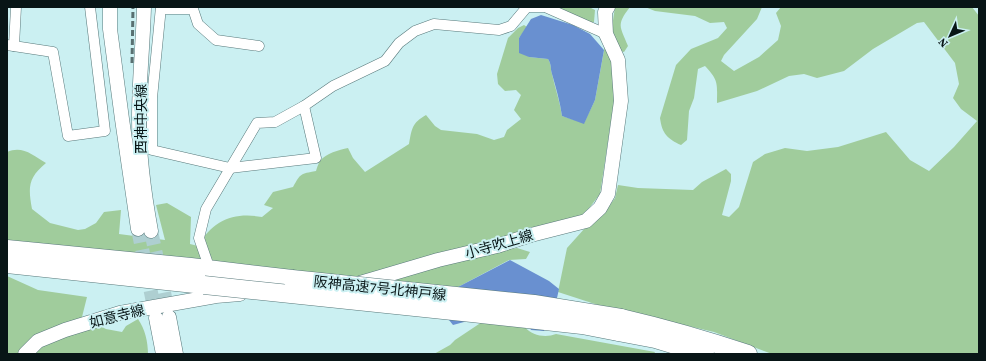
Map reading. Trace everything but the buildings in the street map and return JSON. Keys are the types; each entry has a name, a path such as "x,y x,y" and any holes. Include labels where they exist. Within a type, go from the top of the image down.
{"highway":[{"name":"阪神高速7号北神戸線","path":"7,249 526,303 620,325 655,339 705,354"},
{"name":"阪神高速7号北神戸線","path":"7,264 210,291 479,313 582,325 657,326 697,337 748,354"}],"street":[{"path":"16,7 10,46 53,52 68,136 105,131 90,7"},
{"path":"104,7 122,119"},
{"name":"西神中央線","path":"110,7 110,29 122,119 145,230 139,117 144,7"},
{"path":"207,261 199,238 206,209 257,123 275,122 304,106 333,86 385,61 400,43 415,31 434,24 499,30 511,26 527,8 546,7 606,34"},
{"name":"小寺吹上線","path":"210,291 318,290 348,286 376,280 438,260 497,246 531,235 586,221 600,208 608,194 621,101 618,60 606,34 605,12 608,7"},
{"path":"140,92 157,8"},
{"path":"157,8 193,9 198,24 216,40 259,46"},
{"path":"157,8 152,98 152,150 230,168 316,158 304,106"},
{"name":"如意寺線","path":"25,354 38,341 72,327 120,313 210,291"},
{"path":"163,354 162,318 176,354"}],"green space":[{"path":"554,7 589,7 595,10 594,22 588,22"},
{"path":"615,7 630,7 621,22 621,30 628,46 624,52 617,50 612,27"},
{"path":"645,7 762,7 757,19 724,55 721,61 734,71 759,57 778,40 781,26 776,13 781,7 972,7 979,16 979,354 772,354 714,332 598,305 558,292 567,248 585,228 602,216 615,198 618,185 638,188 693,190 702,182 726,169 731,174 731,181 722,215 729,217 739,207 753,162 765,154 785,148 807,151 838,147 886,132 910,160 929,171 954,147 977,121 961,109 953,98 959,84 955,63 924,22 917,23 873,49 844,71 817,78 804,74 789,76 757,91 717,103 717,86 713,75 705,66 698,69 694,98 689,111 687,140 681,145 666,135 662,128 660,118 676,65 691,49 718,38 727,28 724,22 710,23 695,16 655,11"},
{"path":"524,25 527,27 519,38 529,57 548,59 562,116 584,123 595,100 605,45 614,65 615,95 600,194 579,218 365,278 7,241 7,152 12,150 23,150 46,163 40,168 33,178 30,195 32,209 50,223 78,230 85,229 96,223 104,212 121,210 119,234 165,240 156,205 167,203 191,217 190,244 198,246 210,230 225,220 242,216 262,217 273,208 264,205 273,192 293,187 302,175 316,171 320,161 329,154 348,148 353,158 365,172 409,144 413,126 426,115 435,126 441,130 477,134 494,140 504,137 507,130 521,119 514,110 521,95 516,90 505,91 498,84 497,74 508,38 518,28"},
{"path":"517,248 530,252 526,259 509,260 458,287 388,281 488,252"},
{"path":"7,276 38,290 87,297 82,317 106,329 122,332 126,326 138,319 146,336 148,354 7,354"},
{"path":"482,322 525,327 531,332 539,335 548,336 556,334 655,352 654,354 434,354 450,345"}],"water":[{"path":"541,15 573,25 590,34 604,50 595,100 584,124 562,116 548,59 529,57 519,53 519,38 531,19"},
{"path":"510,260 549,281 559,289 544,331 531,330 524,319 486,316 453,325 433,300"}],"tunnel":[{"path":"138,229 156,317"},
{"path":"151,231 169,316"}],"railway":[{"path":"132,63 133,7"}]}
